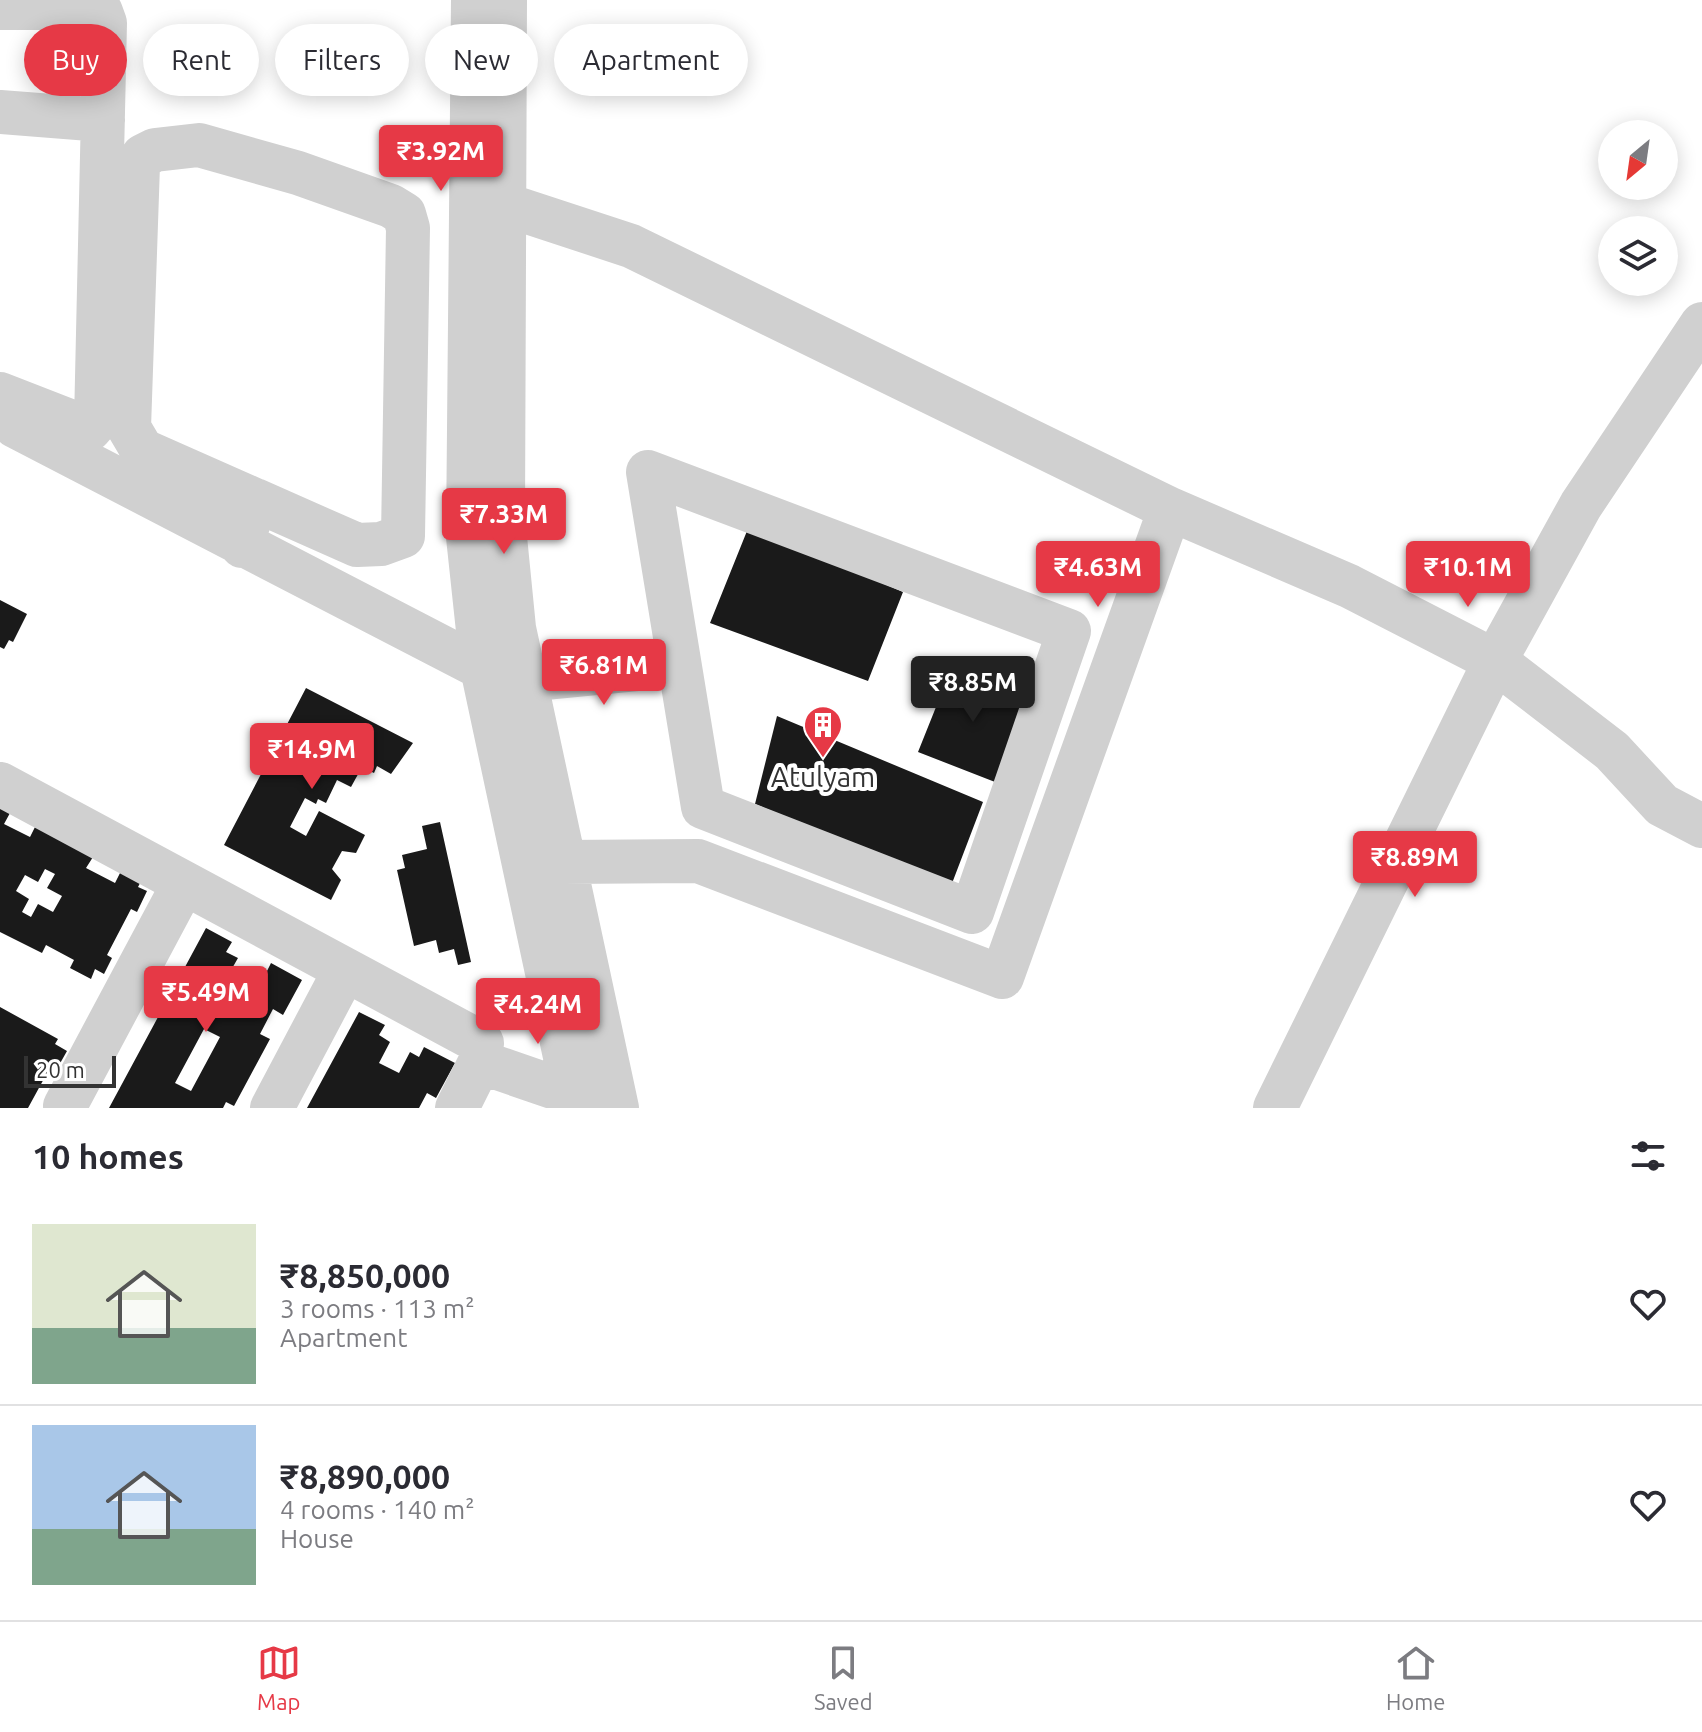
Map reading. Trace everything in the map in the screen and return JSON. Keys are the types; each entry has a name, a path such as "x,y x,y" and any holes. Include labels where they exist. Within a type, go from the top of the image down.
{"street":[{"path":"473,0 490,216 503,517 514,628 617,1108"},
{"path":"505,0 468,537 482,668 574,1101"},
{"path":"0,8 89,8 101,12 105,23 96,422 90,429 0,394"},
{"path":"0,112 103,120"},
{"path":"185,146 214,149 298,173 391,206 404,214 408,228 403,536 381,544 357,545 255,500 142,450 129,428 138,165 143,156 155,150 185,146"},
{"path":"408,228 490,216 631,246 1170,509 1349,586 1495,661 1612,751 1662,805 1702,826"},
{"path":"1275,1108 1495,661 1581,505 1702,324"},
{"path":"0,418 482,668"},
{"path":"648,472 1069,631 972,912 703,807 678,665 648,472"},
{"path":"242,546 255,500"},
{"path":"563,862 698,861 1002,977 1170,509"},
{"path":"524,680 678,665"},
{"path":"0,784 482,1043 480,1062 457,1108"},
{"path":"65,1107 184,883"},
{"path":"272,1108 345,970"},
{"path":"480,1062 574,1101"}],"building":[{"name":"Atulyam","path":"749,526 903,592 868,681 710,623"},
{"path":"0,600 27,614 13,642 9,640 4,649 0,647"},
{"name":"Atulyam","path":"952,667 1028,692 995,782 918,752"},
{"path":"306,688 413,743 391,774 377,766 374,773 362,767 351,787 337,780 326,803 318,799 316,804 305,798 290,827 306,836 319,811 365,835 356,853 342,851 332,869 341,880 331,900 224,845"},
{"name":"Atulyam","path":"777,716 983,802 951,886 755,804"},
{"path":"0,808 10,813 4,824 30,837 35,827 93,857 86,868 115,883 121,871 141,881 138,887 147,891 137,912 131,909 107,955 112,958 104,974 95,969 91,979 70,968 74,960 46,945 42,953 0,932","holes":["45,869 55,874 47,888 62,896 53,912 38,904 31,917 22,912 29,899 16,891 25,875 38,882"]},
{"path":"440,822 471,962 458,965 454,949 439,953 436,940 414,946 397,870 405,868 402,855 427,849 422,826"},
{"path":"206,928 232,942 226,952 238,958 226,979 246,990 258,969 266,973 271,963 302,980 283,1015 273,1009 260,1034 270,1039 234,1106 226,1102 223,1108 109,1108","holes":["204,1029 220,1037 191,1091 175,1083"]},
{"path":"0,1007 58,1039 55,1044 67,1051 58,1067 52,1064 28,1108 0,1108"},
{"path":"359,1012 385,1025 379,1035 390,1042 379,1063 399,1073 410,1052 419,1057 424,1047 455,1063 436,1098 427,1093 419,1108 307,1108"}],"place":[{"name":"Atulyam","path":"823,759"}]}
